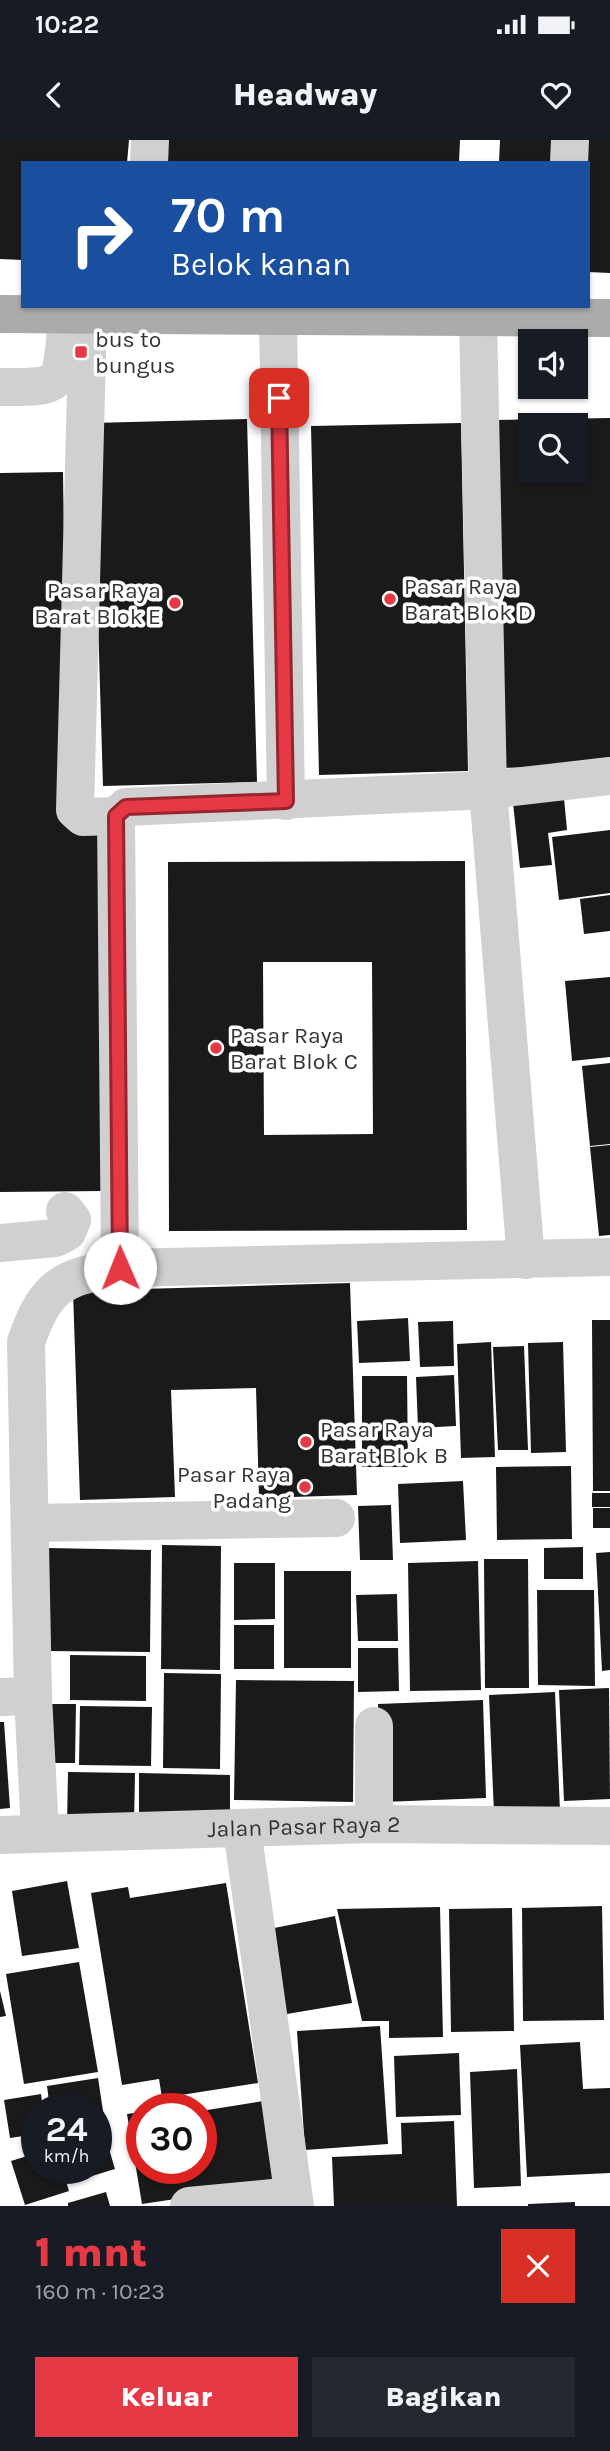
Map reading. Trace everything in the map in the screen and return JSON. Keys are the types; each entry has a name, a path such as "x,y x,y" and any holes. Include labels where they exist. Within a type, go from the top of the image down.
{"main road":[{"path":"0,314 78,316 142,311 278,318 478,318 559,312 610,318"}],"street":[{"path":"149,161 150,140"},
{"path":"569,161 570,140"},
{"path":"0,387 44,387 58,379 78,316"},
{"path":"78,316 75,810 83,817 116,816 126,807 488,790 610,776"},
{"path":"278,318 286,801"},
{"path":"478,318 488,790 526,1260"},
{"path":"116,816 120,1268"},
{"path":"0,1243 55,1238 67,1232 72,1220 65,1211"},
{"path":"40,1832 16,1697 30,1523 13,1344 55,1288 78,1274 120,1268 610,1257"},
{"path":"30,1523 336,1518"},
{"path":"374,1726 374,1824"},
{"name":"Jalan Pasar Raya 2","path":"0,1835 374,1824 610,1826"},
{"path":"189,2206 294,2201 242,1829"}],"building":[{"path":"0,140 129,140 127,161 21,161 21,260 0,259"},
{"path":"156,140 460,140 459,161 155,161"},
{"path":"500,140 562,140 562,161 499,161"},
{"path":"582,140 610,140 610,273 590,272 590,161 587,161"},
{"path":"588,418 610,418 610,766 500,768 494,420 518,420 518,483 588,483"},
{"name":"Pasar Raya Barat Blok E","path":"247,419 257,782 103,786 92,423"},
{"name":"Pasar Raya Barat Blok D","path":"461,423 468,771 319,775 311,426"},
{"path":"63,472 68,827 98,827 103,1191 0,1192 0,473"},
{"path":"564,798 567,830 548,833 552,865 520,868 513,803"},
{"path":"610,830 610,893 559,900 552,837"},
{"name":"Pasar Raya Barat Blok C","path":"465,861 467,1230 169,1231 168,862","holes":["263,962 372,962 373,1134 264,1135"]},
{"path":"610,895 610,931 584,934 580,899"},
{"path":"610,977 610,1057 572,1061 565,981"},
{"path":"610,1063 610,1144 590,1146 582,1066"},
{"path":"610,1145 610,1235 599,1236 590,1147"},
{"name":"Pasar Raya Barat Blok B","path":"350,1283 357,1495 259,1498 256,1388 171,1390 175,1497 80,1500 73,1291"},
{"path":"408,1318 410,1361 359,1363 357,1321"},
{"path":"592,1320 610,1320 610,1491 593,1491"},
{"path":"453,1321 454,1366 420,1367 418,1322"},
{"path":"491,1342 495,1457 461,1458 457,1344"},
{"path":"563,1342 566,1452 531,1453 528,1343"},
{"path":"524,1346 528,1450 498,1450 493,1347"},
{"path":"454,1375 456,1426 418,1428 416,1377"},
{"path":"362,1376 407,1376 408,1467 362,1467"},
{"path":"571,1466 572,1539 497,1540 496,1467"},
{"path":"463,1481 466,1540 400,1543 398,1484"},
{"path":"592,1493 610,1493 610,1507 592,1507"},
{"path":"391,1505 393,1560 360,1560 358,1506"},
{"path":"593,1508 610,1508 610,1528 593,1528"},
{"path":"162,1545 221,1546 220,1670 161,1669"},
{"path":"583,1547 583,1579 544,1579 544,1548"},
{"path":"48,1548 151,1550 150,1652 47,1651"},
{"path":"610,1552 610,1670 602,1671 596,1553"},
{"path":"484,1559 528,1559 529,1688 485,1688"},
{"path":"478,1561 481,1690 410,1691 408,1563"},
{"path":"234,1563 275,1563 275,1619 234,1620"},
{"path":"284,1571 351,1571 351,1668 284,1668"},
{"path":"537,1590 594,1590 595,1686 538,1685"},
{"path":"397,1594 398,1641 358,1641 356,1595"},
{"path":"234,1625 274,1625 274,1669 234,1669"},
{"path":"358,1648 398,1648 399,1691 358,1692"},
{"path":"70,1655 146,1656 146,1701 70,1700"},
{"path":"164,1673 221,1674 220,1769 163,1768"},
{"path":"236,1680 354,1681 353,1802 234,1800"},
{"path":"609,1688 610,1799 564,1801 559,1690"},
{"path":"555,1692 560,1811 494,1814 489,1695"},
{"path":"483,1700 486,1798 383,1802 378,1704"},
{"path":"43,1704 76,1704 75,1763 42,1763"},
{"path":"80,1706 152,1707 151,1766 79,1765"},
{"path":"0,1722 4,1722 10,1808 0,1809"},
{"path":"68,1772 135,1773 134,1825 67,1824"},
{"path":"139,1773 230,1775 230,1823 139,1823"},
{"path":"67,1881 79,1948 22,1956 12,1891"},
{"path":"226,1883 258,2083 194,2093 161,2093 159,2079 122,2085 91,1893 128,1887 130,1898"},
{"path":"602,1906 604,2020 523,2021 522,1908"},
{"path":"440,1907 443,2037 389,2038 389,2021 362,2021 337,1909"},
{"path":"512,1908 514,2031 451,2032 449,1909"},
{"path":"335,1916 352,2003 275,2016 259,1931"},
{"path":"79,1962 98,2072 24,2084 6,1974"},
{"path":"0,1991 6,2016 0,2017"},
{"path":"380,2026 388,2144 305,2150 297,2031"},
{"path":"580,2042 583,2089 610,2088 610,2173 527,2177 520,2045"},
{"path":"459,2053 461,2115 396,2117 394,2056"},
{"path":"517,2069 521,2186 474,2188 470,2072"},
{"path":"98,2078 100,2093 48,2093 47,2086"},
{"path":"21,2097 21,2136 10,2138 4,2100"},
{"path":"263,2101 277,2184 142,2204 139,2184 217,2184 217,2108"},
{"path":"454,2121 457,2206 334,2206 332,2157 402,2154 401,2123"},
{"path":"21,2158 21,2184 67,2184 69,2191 25,2205 11,2161"},
{"path":"106,2192 110,2206 68,2206 68,2203"},
{"path":"575,2202 575,2206 528,2206 528,2204"}],"place":[{"name":"bus to bungus","path":"81,352"},
{"name":"Pasar Raya Barat Blok D","path":"390,599"},
{"name":"Pasar Raya Barat Blok E","path":"175,603"},
{"name":"Pasar Raya Barat Blok C","path":"216,1048"},
{"name":"Pasar Raya Barat Blok B","path":"306,1442"},
{"name":"Pasar Raya Padang","path":"305,1487"}],"route":[{"path":"120,1268 114,828 116,816 126,807 286,801 279,398"}]}
